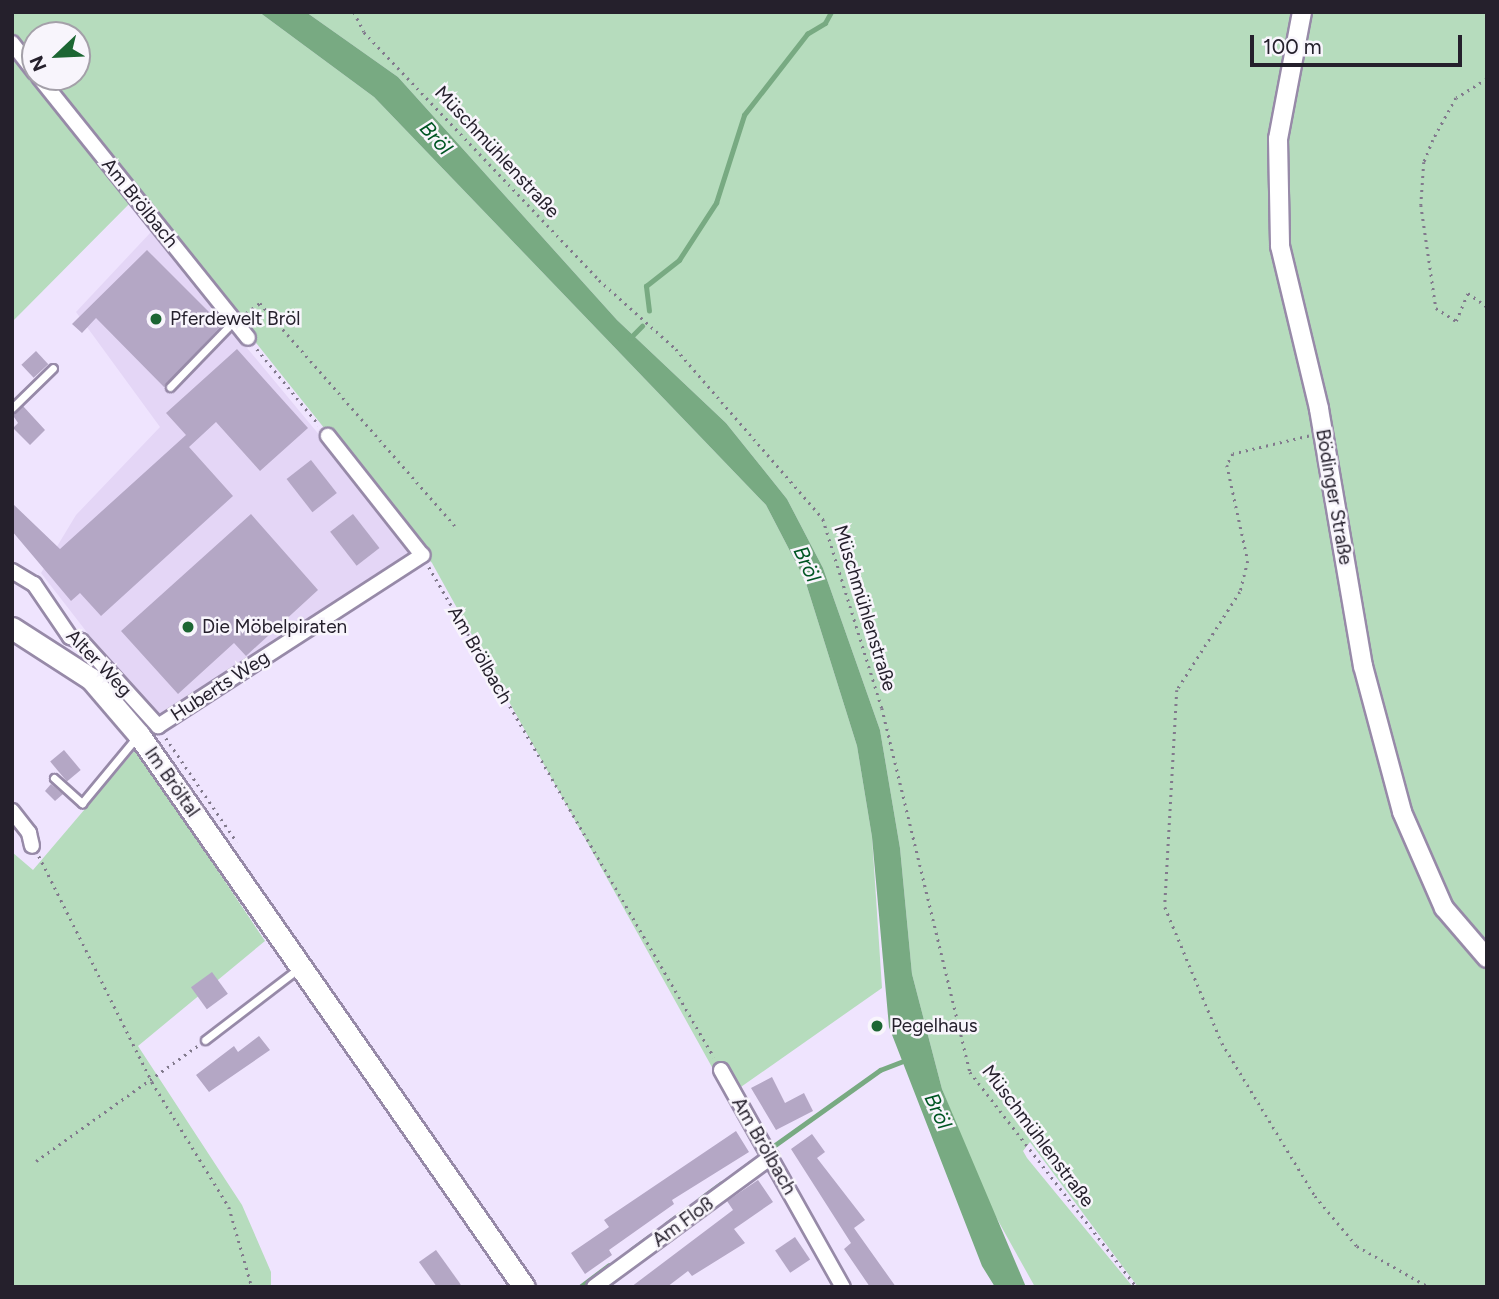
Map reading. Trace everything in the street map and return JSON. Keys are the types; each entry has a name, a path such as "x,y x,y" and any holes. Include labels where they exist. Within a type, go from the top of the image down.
{"main road":[{"name":"Im Bröltal","path":"12,628 91,678 149,730 301,966 524,1287"}],"street":[{"name":"Bödinger Straße","path":"1302,12 1279,139 1280,246 1323,433 1363,666 1402,812 1444,908 1487,958"},
{"name":"Am Brölbach","path":"50,91 248,338"},
{"path":"328,436 422,555"},
{"name":"Huberts Weg","path":"149,730 422,555"},
{"name":"Alter Weg","path":"12,571 34,584 70,637 81,641 149,730"},
{"path":"12,811 29,833 36,852"},
{"name":"Am Brölbach","path":"721,1070 843,1287"},
{"name":"Am Floß","path":"594,1287 771,1157"}],"lane":[{"path":"170,387 234,321"},
{"path":"12,408 53,368"},
{"path":"54,778 82,803 149,730"},
{"path":"205,1040 301,966"}],"path":[{"name":"Müschmühlenstraße","path":"354,12 365,32 599,280 676,349 823,519 882,708 970,1072 1137,1287"},
{"path":"1487,79 1456,98 1424,162 1424,239 1436,308 1456,321 1468,293 1487,307"},
{"path":"234,321 260,303 455,526"},
{"path":"248,338 328,436"},
{"path":"1323,433 1233,454 1227,465 1248,561 1240,592 1177,690 1165,907 1222,1043 1315,1196 1357,1246 1429,1287"},
{"name":"Am Brölbach","path":"422,555 721,1070"},
{"path":"36,852 152,1082 229,1207 252,1287"},
{"path":"36,1161 152,1082 205,1040"}],"shaded area":[{"path":"12,12 259,12 374,97 766,505 805,580 857,746 872,837 882,988 728,1096 432,563 138,195 12,322"},
{"path":"306,12 1487,12 1487,1287 1138,1287 1030,1142 1023,1151 1027,1158 1133,1287 1035,1287 986,1199 942,1089 912,974 900,848 880,730 823,568 787,499 726,423 617,320 398,77"},
{"path":"151,232 418,554 158,724 41,573 76,515 160,427 76,312"},
{"path":"136,749 265,941 138,1046 242,1205 271,1272 271,1287 12,1287 12,852 33,870"}],"water":[{"name":"Bröl","path":"259,12 306,12 398,77 617,320 726,423 787,499 823,568 880,730 900,848 912,974 942,1089 1026,1287 995,1287 982,1266 889,1027 872,837 857,746 805,580 766,505 374,97"}],"building":[{"name":"Pferdewelt Bröl","path":"147,250 222,325 164,387 96,318 82,333 72,324"},
{"path":"237,349 308,428 260,471 216,422 189,447 233,496 101,616 80,593 71,601 12,531 12,503 60,549 186,435 166,413"},
{"path":"36,351 48,364 34,378 21,365"},
{"path":"23,406 45,430 30,445 13,428 18,423 12,414"},
{"path":"311,460 337,493 312,512 287,479"},
{"path":"251,514 318,590 246,656 234,643 178,694 121,631"},
{"path":"353,514 379,548 357,566 330,532"},
{"path":"64,750 81,770 67,781 50,762"},
{"path":"51,784 63,794 55,801 45,791"},
{"path":"212,972 228,994 207,1009 191,987"},
{"path":"259,1036 270,1050 209,1092 196,1075 234,1046 238,1052"},
{"path":"772,1077 785,1103 804,1093 813,1111 776,1130 751,1088"},
{"path":"736,1131 749,1152 672,1200 674,1204 609,1250 612,1255 585,1274 571,1253 609,1227 604,1220"},
{"path":"812,1134 825,1152 817,1158 865,1220 854,1228 896,1287 870,1287 844,1249 851,1243 791,1149"},
{"path":"758,1180 773,1202 734,1229 745,1243 692,1276 688,1271 667,1287 631,1287 733,1210 727,1201"},
{"path":"795,1237 810,1259 790,1273 775,1250"},
{"path":"436,1250 462,1287 437,1287 419,1262"}],"waterway":[{"path":"649,311 646,286 679,260 716,203 744,115 807,34 825,23 831,12"},
{"path":"630,338 642,326"},
{"path":"775,1145 880,1070 906,1060"},
{"path":"734,1175 751,1162"},
{"path":"700,1199 721,1184"},
{"path":"665,1225 687,1209"},
{"path":"631,1250 650,1236"},
{"path":"580,1287 609,1265"}],"place":[{"name":"Pferdewelt Bröl","path":"156,319"},
{"name":"Die Möbelpiraten","path":"188,627"},
{"name":"Pegelhaus","path":"877,1026"}]}
